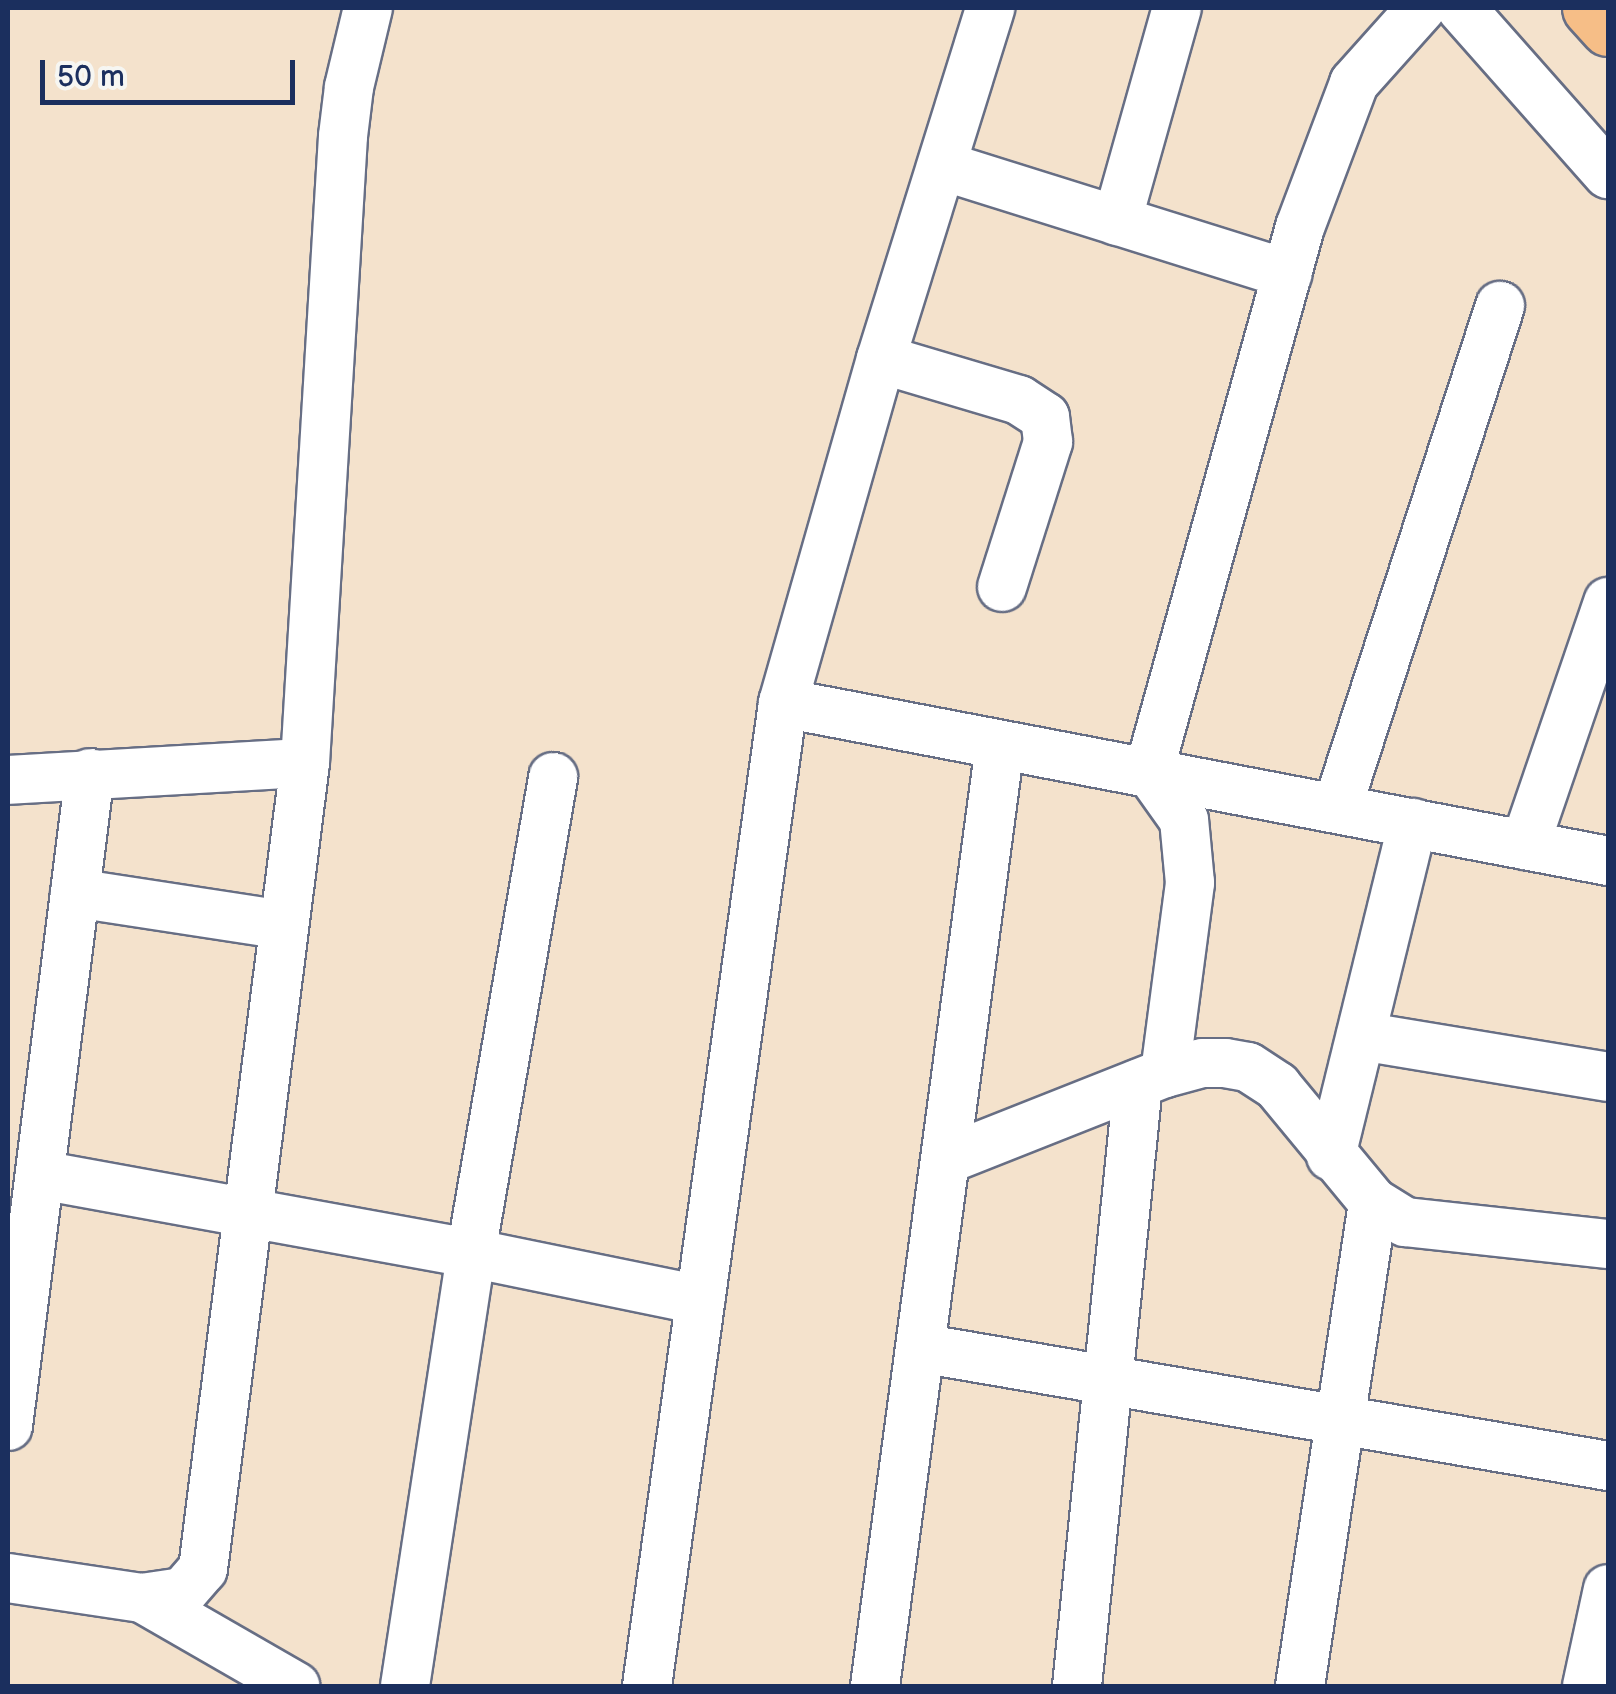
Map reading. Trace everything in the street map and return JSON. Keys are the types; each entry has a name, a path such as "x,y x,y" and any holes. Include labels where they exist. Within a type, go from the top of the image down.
{"highway":[{"path":"1590,8 1608,28"}],"street":[{"path":"8,1578 142,1598 183,1592 203,1569 305,763 344,124 368,8"},
{"path":"647,1686 783,703 881,359 990,8"},
{"path":"1117,221 1176,8"},
{"path":"1150,771 1286,274 1346,98 1421,8"},
{"path":"1461,8 1608,174"},
{"path":"943,166 1286,274"},
{"path":"1337,808 1500,306"},
{"path":"881,359 1019,400 1045,418 1048,442 1002,587"},
{"path":"1525,845 1608,602"},
{"path":"783,703 1608,861"},
{"path":"876,1686 1000,746"},
{"path":"8,780 305,763"},
{"path":"1077,1686 1107,1380 1151,1078 1190,883 1184,820 1150,771"},
{"path":"8,1426 90,774"},
{"path":"405,1686 471,1253 553,777"},
{"path":"1331,1156 1413,823"},
{"path":"75,893 283,925"},
{"path":"1361,1036 1608,1078"},
{"path":"945,1160 1151,1078 1203,1063 1248,1066 1277,1086 1331,1156 1373,1202 1405,1222 1608,1244"},
{"path":"40,1175 471,1253 700,1300"},
{"path":"1300,1686 1373,1202"},
{"path":"920,1348 1608,1466"},
{"path":"1587,1686 1608,1589"},
{"path":"142,1598 295,1686"}]}
